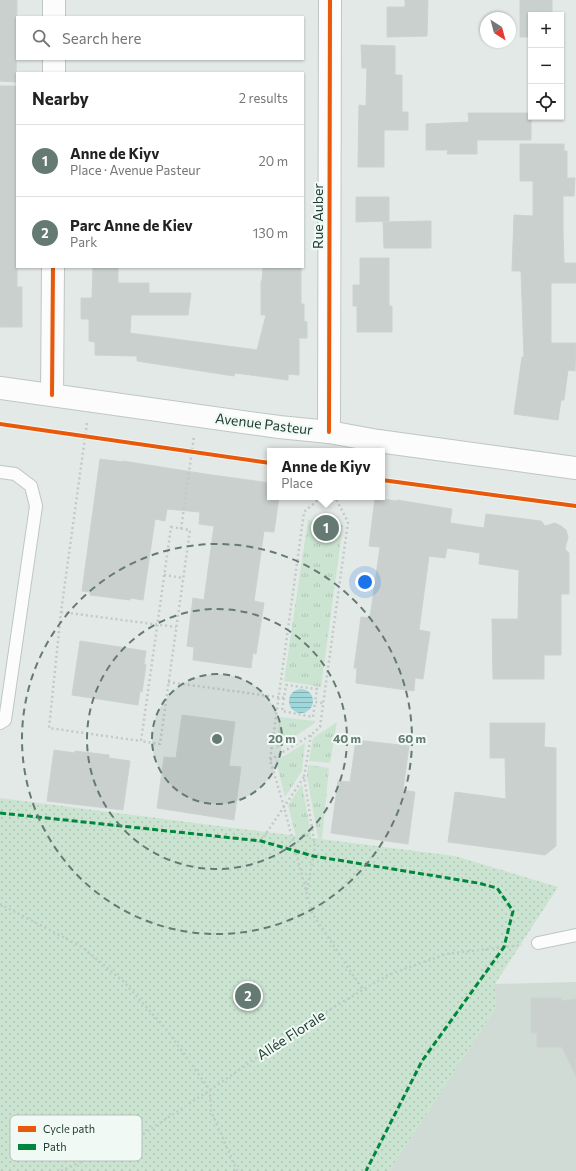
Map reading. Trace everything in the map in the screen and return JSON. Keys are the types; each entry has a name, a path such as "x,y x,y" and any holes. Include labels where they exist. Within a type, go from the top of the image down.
{"street":[{"path":"54,0 54,16"},
{"name":"Rue Auber","path":"329,432 330,0"},
{"path":"54,60 54,72"},
{"path":"52,268 52,395"},
{"name":"Avenue Pasteur","path":"0,388 197,416 329,432 576,468"}],"lane":[{"path":"0,472 15,474 31,486 36,506 5,720 0,723"},
{"path":"538,943 576,935"}],"path":[{"path":"92,401 85,436 61,612 49,728 160,744 190,530 171,527 141,741"},
{"path":"181,529 197,416"},
{"path":"77,435 92,437"},
{"path":"183,451 198,453"},
{"path":"318,500 304,512 270,760 284,805 312,913 362,990"},
{"path":"270,760 311,735 320,727 348,522 337,500"},
{"path":"164,575 183,578"},
{"path":"61,612 176,627"},
{"path":"168,682 284,698"},
{"path":"286,685 317,689 313,717 282,711 284,698 286,685"},
{"path":"315,702 323,703"},
{"path":"307,891 315,847 304,777 311,735"},
{"path":"261,841 304,777"},
{"path":"0,904 82,947 123,981 166,1029 210,1090 211,1111 237,1171"}],"shaded area":[{"path":"576,982 576,1171 389,1171 496,1007 494,984"}],"green space":[{"path":"308,520 343,525 321,687 284,681"},
{"path":"280,717 315,721 315,723 276,749"},
{"path":"337,722 330,763 309,761 313,738"},
{"path":"305,743 302,771 285,797 276,761"},
{"path":"308,765 329,768 322,839 318,838 307,776"},
{"path":"302,784 313,846 298,845 288,805"},
{"path":"0,798 455,856 558,887 495,984 496,1007 389,1171 0,1171"}],"water":[{"path":"301,689 309,693 313,701 309,709 301,713 293,709 289,701 293,693"}],"building":[{"path":"0,0 17,0 16,82 0,81"},
{"path":"405,0 428,0 427,36 387,37 387,7 405,7"},
{"path":"520,0 552,0 552,12 528,12 528,37 520,37"},
{"path":"361,45 395,46 395,75 402,75 402,112 408,112 408,130 384,130 384,167 358,167 359,105 366,106 367,68 362,68"},
{"path":"0,86 16,86 16,268 17,287 22,287 22,327 0,327"},
{"path":"468,113 528,113 528,120 531,120 531,140 477,140 477,154 447,154 448,150 426,150 426,124 469,122"},
{"path":"520,144 564,144 564,151 567,151 567,178 575,178 574,196 563,196 563,231 564,263 576,263 576,283 551,283 551,343 576,343 575,371 568,370 564,400 561,400 558,420 514,414 522,357 524,357 521,271 512,271 514,215 533,216 533,181 520,181"},
{"path":"356,197 389,197 389,221 356,222"},
{"path":"431,221 431,248 384,248 383,222"},
{"path":"360,258 389,258 389,306 392,306 392,332 357,332 357,306 353,306 353,285 360,285"},
{"path":"93,268 118,268 118,283 149,283 149,293 191,293 188,315 131,315 130,333 257,350 266,315 261,315 261,281 263,268 301,268 301,304 304,304 304,321 307,322 307,338 299,338 299,375 288,374 288,380 235,373 234,376 137,361 137,356 95,355 95,342 89,341 89,319 81,319 81,298 92,298"},
{"path":"100,459 123,461 267,483 267,500 279,500 274,532 264,531 254,601 264,603 256,654 253,653 251,668 193,660 194,647 187,646 193,598 204,600 214,526 199,524 200,512 167,509 165,521 155,519 143,600 130,598 130,600 90,595 90,592 82,591"},
{"path":"375,500 397,500 452,509 450,523 484,528 486,514 541,521 545,526 555,523 561,526 566,530 568,537 565,549 569,553 569,594 561,594 561,655 544,655 544,679 493,679 492,619 518,619 519,570 479,564 480,553 447,548 445,558 429,556 419,630 430,632 423,679 415,678 414,691 356,683 357,668 354,668 361,617 370,618 380,547 369,546"},
{"path":"80,641 146,651 144,664 146,665 142,692 140,691 138,705 72,695"},
{"path":"182,715 235,722 229,766 241,767 234,820 157,808 164,757 176,758"},
{"path":"490,723 545,723 544,747 556,748 556,846 545,855 448,842 455,792 506,799 505,758 490,758"},
{"path":"356,740 409,746 403,790 415,792 408,844 331,833 338,781 350,782"},
{"path":"54,750 109,755 109,758 130,761 123,810 47,801"},
{"path":"531,998 561,998 561,1001 576,999 576,1076 562,1047 537,1047 537,1033 531,1033"}],"marked path":[{"path":"0,813 261,841 313,856 478,883 497,888 513,911 504,947 422,1061 366,1171"}],"cycle path":[{"path":"329,432 330,0"},
{"path":"52,395 53,268"},
{"path":"0,424 267,463"},
{"path":"385,480 576,506"}],"place":[{"name":"Anne de Kiyv","path":"326,528"},
{"name":"Parc Anne de Kiev","path":"248,996"}]}
